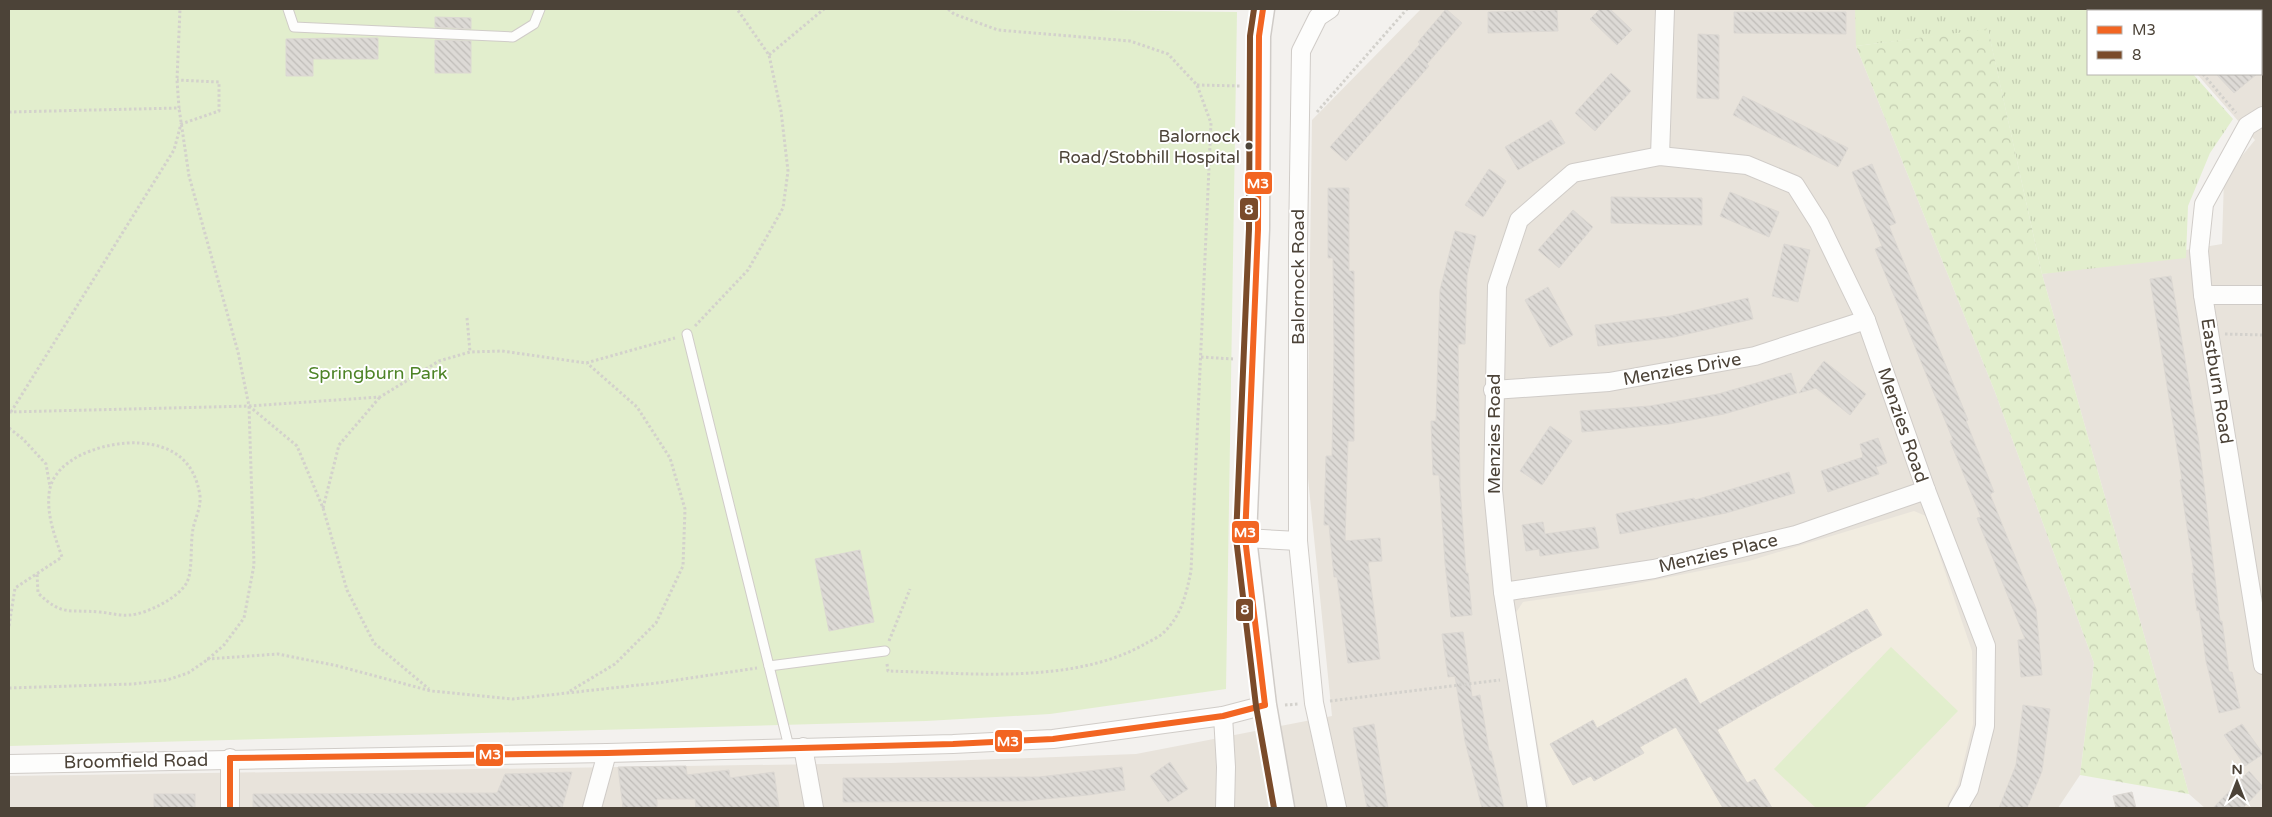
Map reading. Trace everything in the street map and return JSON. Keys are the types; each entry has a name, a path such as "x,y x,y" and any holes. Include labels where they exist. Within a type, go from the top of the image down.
{"street":[{"path":"1263,9 1259,36 1258,229 1245,538 1277,702 1283,808"},
{"path":"1660,156 1665,9"},
{"name":"Balornock Road","path":"1314,703 1298,541 1301,51 1324,13"},
{"name":"Eastburn Road","path":"2263,116 2247,126 2204,204 2199,251 2209,334 2263,666"},
{"name":"Menzies Road","path":"1537,808 1518,677 1503,592 1493,490 1493,390 1497,286 1520,220 1572,173 1660,156 1747,165 1795,185 1819,223 1866,320 1926,490 1986,646 1985,726 1969,789 1958,808"},
{"path":"2203,295 2263,295"},
{"name":"Menzies Drive","path":"1493,390 1609,382 1755,356 1866,320"},
{"name":"Menzies Place","path":"1503,592 1654,569 1796,535 1926,490"},
{"path":"1245,538 1298,541"},
{"name":"Broomfield Road","path":"9,764 230,758 607,753 953,744 1053,739 1222,716 1277,702"},
{"path":"1314,703 1337,808"},
{"path":"1222,716 1226,768 1225,808"},
{"path":"796,747 814,808"},
{"path":"592,808 607,753"},
{"path":"230,758 230,808"}],"lane":[{"path":"288,9 294,27 514,37 534,24 540,9"},
{"path":"687,334 769,666 796,747"},
{"path":"769,666 885,651"}],"path":[{"path":"9,688 133,684 166,680 188,672 206,660 224,645 244,618 254,565 248,406 238,352 189,176 177,80 180,9"},
{"path":"323,508 339,445 380,397 439,361 470,352 502,351 586,363 687,334 748,270 783,208 788,171 781,111 769,55 736,9"},
{"path":"769,55 824,9"},
{"path":"910,590 885,651 888,671 1014,673 1077,667 1124,655 1162,634 1184,606 1191,570 1211,122 1197,85 1168,54 1130,41 998,30 954,14 948,9"},
{"path":"1300,131 1407,9"},
{"path":"2204,75 2247,126"},
{"path":"177,80 219,82 219,111 181,124"},
{"path":"9,112 179,108"},
{"path":"10,412 174,150 181,124"},
{"path":"467,318 470,352"},
{"path":"2209,334 2263,335"},
{"path":"1201,358 1251,360"},
{"path":"567,692 615,664 656,623 683,566 685,509 670,458 637,407 586,363"},
{"path":"10,412 248,406 380,397"},
{"path":"248,406 297,446 323,508 347,590 374,643 431,691"},
{"path":"9,428 23,439 46,464 50,488 49,515 62,557 15,588 9,626"},
{"path":"37,574 38,593 51,605 63,612 116,615 132,615 175,597 188,582 193,529 198,514 200,497 194,474 183,457 154,444 121,442 82,453 58,472 50,488"},
{"path":"206,660 278,654 338,666 431,691 514,699 657,683 769,666"},
{"path":"1277,702 1314,703 1518,677"},
{"path":"1277,702 1286,714"}],"shaded area":[{"path":"1421,9 1856,9 1856,46 1995,392 2094,663 2080,775 2058,808 9,808 9,776 891,763 1136,754 1332,716 1307,468 1312,120"},
{"path":"2182,9 2263,9 2263,808 2205,808 2189,794 2042,274 2222,244 2224,178 2255,140 2198,75 2262,75 2262,10"},
{"path":"1914,511 1926,516 1972,651 1973,724 1958,784 1946,808 1549,808 1515,614 1523,602 1606,590 1749,561"}],"green space":[{"name":"Springburn Park","path":"9,9 1019,9 1237,12 1226,689 1050,714 926,721 9,746"},
{"path":"1855,9 2210,9 2087,10 2087,75 2194,75 2233,119 2210,153 2188,206 2186,258 2042,274 1988,30 1856,46"},
{"path":"1988,29 2042,274 2189,794 2080,775 2094,663 1995,392 1856,46"},
{"path":"1891,647 1958,711 1864,808 1816,808 1774,769"}],"building":[{"path":"1446,9 1462,23 1427,64 1429,66 1346,161 1330,147 1420,44 1418,42"},
{"path":"1600,9 1610,9 1632,30 1617,45 1590,19"},
{"path":"1557,10 1558,31 1488,33 1488,12"},
{"path":"1734,12 1846,12 1846,34 1734,33"},
{"path":"435,17 471,18 471,29 435,27"},
{"path":"1698,34 1719,35 1719,99 1697,98"},
{"path":"378,38 378,59 313,59 313,76 286,76 286,39"},
{"path":"435,40 471,41 471,73 435,73"},
{"path":"1611,73 1631,91 1595,131 1575,113"},
{"path":"2217,75 2256,75 2234,93"},
{"path":"1743,96 1848,148 1838,167 1733,115"},
{"path":"1551,120 1565,143 1518,170 1505,147"},
{"path":"1872,164 1896,223 1889,226 1968,420 1966,421 1994,492 1990,494 2036,609 2042,675 2021,677 2018,640 2025,639 1977,518 1981,517 1950,441 1953,440 1875,249 1882,246 1852,172"},
{"path":"1489,169 1506,181 1483,217 1465,205"},
{"path":"1328,188 1349,188 1349,271 1354,271 1354,441 1348,441 1345,541 1380,538 1382,561 1368,562 1380,659 1348,663 1337,577 1334,577 1329,525 1324,525 1326,456 1332,456 1334,351 1333,258 1328,258"},
{"path":"1730,192 1779,212 1769,237 1720,216"},
{"path":"1611,197 1702,198 1702,225 1611,223"},
{"path":"1573,210 1593,227 1559,268 1538,250"},
{"path":"1455,231 1476,236 1467,276 1465,344 1458,344 1460,487 1466,573 1468,573 1472,615 1451,617 1439,475 1433,475 1431,421 1436,421 1440,290"},
{"path":"1784,244 1810,250 1798,302 1772,296"},
{"path":"2171,276 2199,443 2220,621 2222,621 2229,672 2232,672 2240,708 2219,713 2206,661 2199,610 2197,611 2192,573 2194,573 2180,480 2182,479 2150,279"},
{"path":"1548,287 1573,335 1550,347 1525,300"},
{"path":"1748,298 1753,319 1674,337 1598,346 1595,325 1670,316"},
{"path":"1824,361 1866,394 1850,415 1816,388 1799,393"},
{"path":"1791,373 1797,393 1724,414 1669,424 1582,432 1580,411 1650,406 1718,394"},
{"path":"1550,426 1572,441 1542,485 1520,471"},
{"path":"1878,438 1887,463 1876,467 1879,474 1828,492 1821,471 1863,457 1860,444"},
{"path":"1789,472 1795,493 1726,513 1620,534 1616,514 1694,498 1695,500"},
{"path":"1543,522 1545,534 1595,527 1599,548 1540,556 1539,549 1526,551 1522,525"},
{"path":"860,550 874,622 829,631 815,559"},
{"path":"1867,609 1882,635 1717,730 1747,783 1755,779 1772,808 1723,808 1676,727 1640,747 1644,753 1594,781 1591,776 1573,785 1550,744 1593,720 1597,728 1686,678 1700,704"},
{"path":"1463,632 1472,697 1480,695 1489,751 1491,751 1504,808 1482,808 1465,741 1455,676 1448,677 1442,634"},
{"path":"2023,705 2050,709 2042,771 2027,808 1999,808 2016,765"},
{"path":"1374,724 1388,808 1367,808 1358,759 1353,728"},
{"path":"2242,724 2263,754 2245,766 2224,735"},
{"path":"1170,762 1188,789 1168,802 1150,776"},
{"path":"686,766 687,775 729,770 730,778 774,772 779,807 696,808 695,799 657,799 657,807 623,808 618,767"},
{"path":"1122,767 1125,790 1088,795 1023,801 843,802 843,778 1039,777"},
{"path":"2249,771 2263,787 2243,808 2213,808"},
{"path":"572,772 562,808 527,808 528,806 253,808 253,794 497,793 505,774"},
{"path":"2132,792 2136,808 2116,808 2113,796"},
{"path":"154,794 195,794 195,808 154,808"}],"transit line":[{"name":"8","path":"1254,9 1250,36 1249,229 1236,538 1256,706 1274,808"},
{"name":"M3","path":"1263,9 1259,36 1258,229 1245,538 1265,705"},
{"name":"M3","path":"230,758 607,753 953,744 1053,739 1223,716 1265,705"},
{"name":"M3","path":"230,758 230,808"}],"place":[{"name":"Balornock Road/Stobhill Hospital","path":"1249,146"}]}
